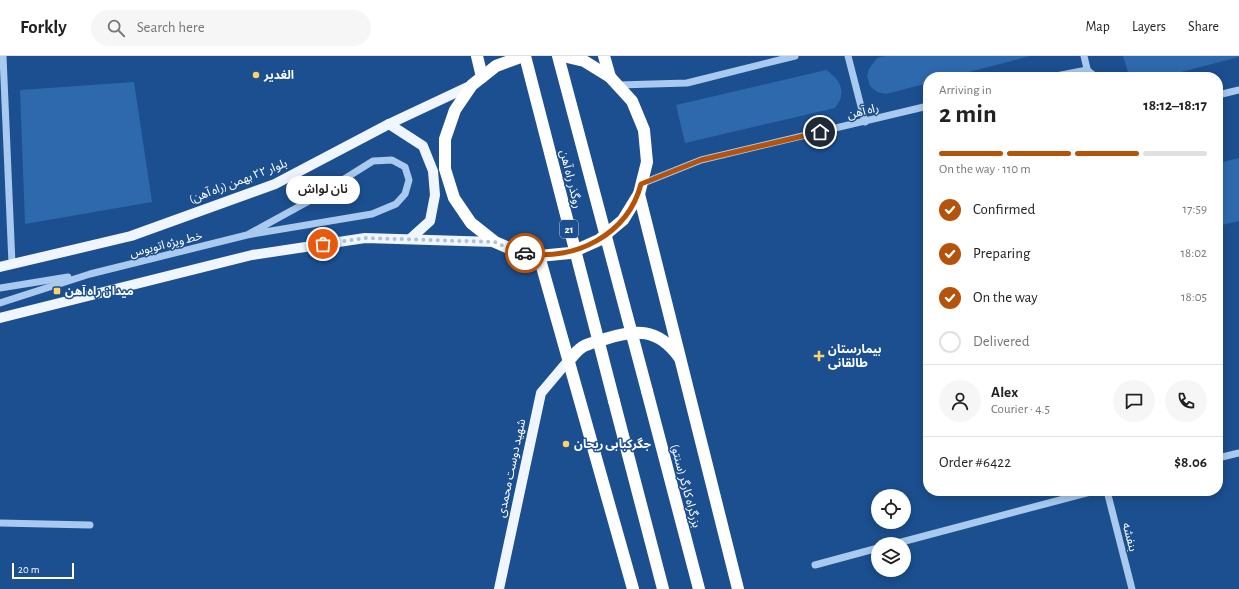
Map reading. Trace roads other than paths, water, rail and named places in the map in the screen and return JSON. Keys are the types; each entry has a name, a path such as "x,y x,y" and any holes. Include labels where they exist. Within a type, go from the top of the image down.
{"highway":[{"path":"477,56 477,81"},
{"name":"21","path":"524,56 496,66 477,81 455,110 445,138 445,169 454,198 471,223 495,242 516,252 539,256 570,252 599,240 623,220 640,189 647,162 644,130 632,101 614,81 584,61 563,56"},
{"name":"روگذر راه آهن","path":"524,56 662,589"},
{"name":"روگذر راه آهن","path":"558,56 647,391"},
{"path":"604,56 614,81"},
{"path":"640,189 738,589"},
{"path":"539,256 633,589"},
{"path":"568,361 583,346 614,336 643,332 660,338 670,345 682,361"},
{"name":"بزرگراه کارگر (سنتو)","path":"647,391 699,589"}],"main road":[{"name":"بلوار ۲۲ بهمن (راه آهن)","path":"0,267 130,236 275,184 389,124 477,81"},
{"path":"389,124 423,146 433,171 435,195 430,221 410,239"},
{"path":"0,318 252,255 366,238 495,242"},
{"name":"شهید دوست محمدی","path":"499,589 541,393 568,361"}],"street":[{"path":"3,56 12,264"},
{"path":"614,81 687,83 795,56"},
{"path":"848,56 865,122"},
{"path":"1084,56 1088,72"},
{"path":"1223,95 1239,90"},
{"name":"راه آهن","path":"640,189 701,160 923,107"},
{"path":"392,160 405,167 409,180 405,194 396,204 372,214 246,235 309,201 373,161 392,160"},
{"name":"خط ویژه اتوبوس","path":"0,303 90,274 246,235"},
{"name":"خط ویژه اتوبوس","path":"0,288 90,274"},
{"path":"1223,457 1239,453"},
{"path":"911,539 1075,496"},
{"name":"بنفشه","path":"1108,496 1132,589"},
{"path":"0,523 90,524"},
{"path":"815,565 871,550"}],"place":[{"name":"الغدیر","path":"256,75"},
{"name":"نان لواش","path":"323,244"},
{"name":"میدان راه آهن","path":"57,291"},
{"name":"بیمارستان طالقانی","path":"819,356"},
{"name":"جگرکبابی ریحان","path":"566,444"}]}
